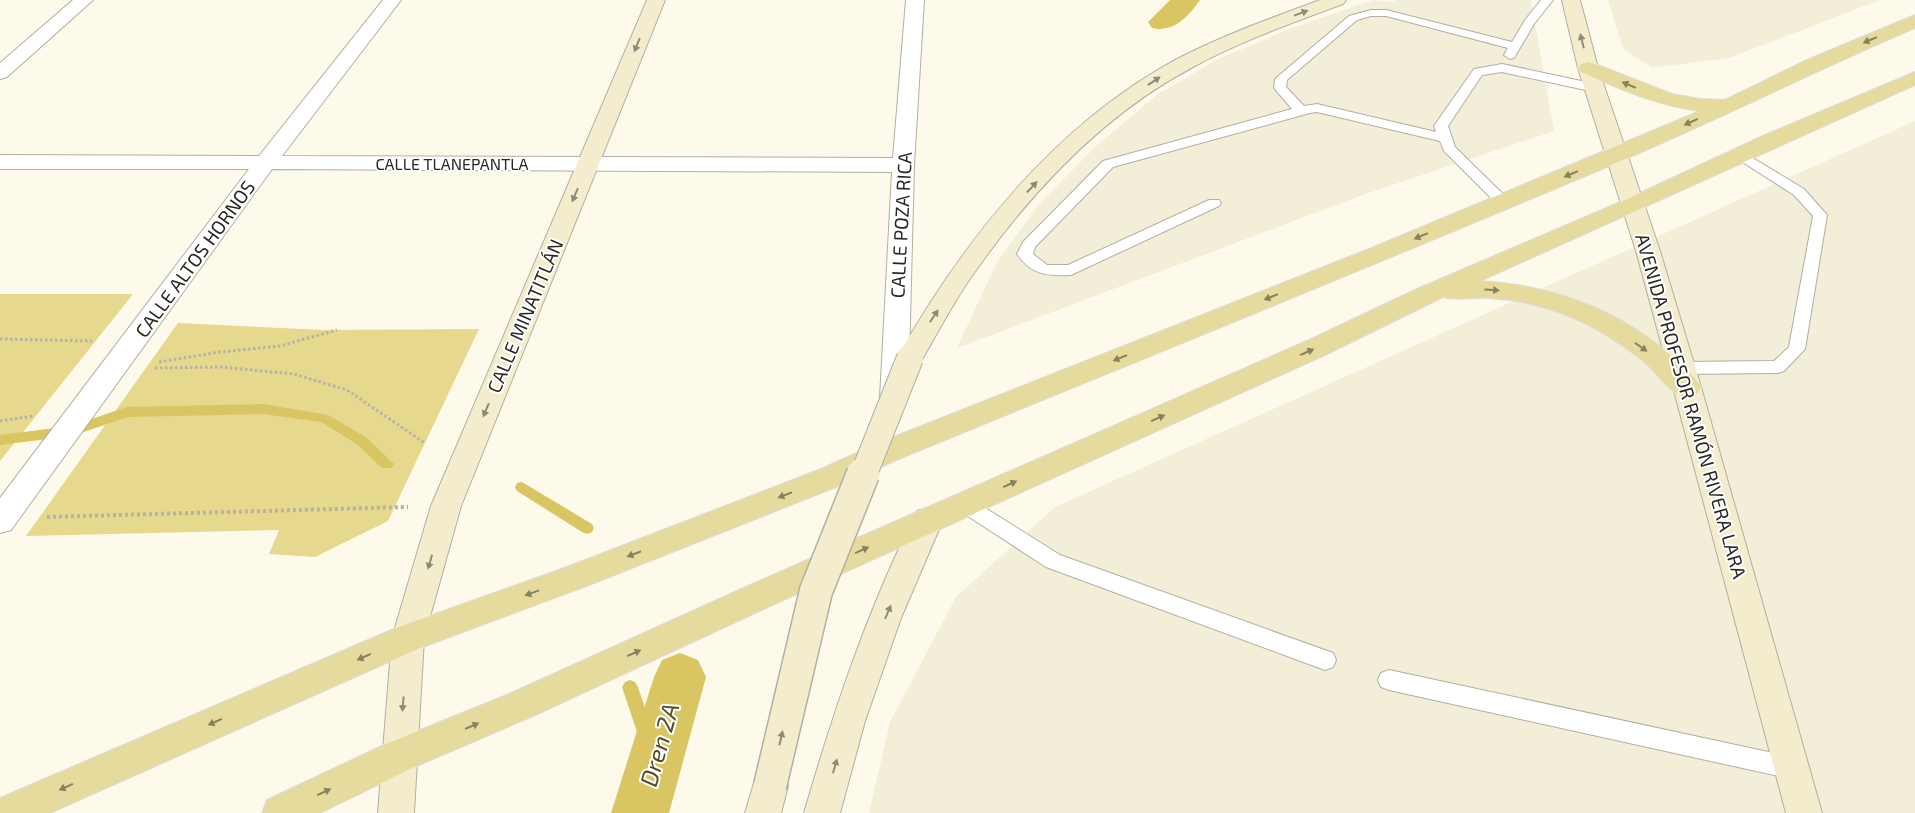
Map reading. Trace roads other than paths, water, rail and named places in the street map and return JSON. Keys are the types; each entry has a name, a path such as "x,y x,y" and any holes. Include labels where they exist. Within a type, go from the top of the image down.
{"main road":[{"name":"CALLE MINATITLÁN","path":"396,813 408,638 446,506 656,0"},
{"path":"763,813 819,582 910,358 923,332 988,235 1055,161 1105,114 1164,74 1240,36 1337,0"},
{"name":"AVENIDA PROFESOR RAMÓN RIVERA LARA","path":"1572,0 1588,68 1633,205 1684,377 1804,813"},
{"path":"8,813 408,638 578,576 831,477 891,450 1503,202 1616,155 1727,106 1814,64 1915,21"},
{"path":"1588,68 1642,91 1670,99 1691,104 1727,106"},
{"path":"280,813 399,756 521,705 928,520 1318,347 1426,295 1633,205 1915,78"},
{"path":"1426,295 1472,288 1518,292 1565,304 1610,325 1684,377"},
{"path":"822,813 848,721 882,627 928,520"}],"street":[{"path":"0,73 84,0"},
{"name":"CALLE ALTOS HORNOS","path":"1,520 82,409 135,342 265,164 392,0"},
{"name":"CALLE POZA RICA","path":"891,450 904,165 915,0"},
{"name":"CALLE TLANEPANTLA","path":"0,162 904,165"}],"lane":[{"path":"1502,68 1529,24 1548,0"},
{"path":"1301,111 1280,88 1281,79 1353,18 1386,13 1515,46"},
{"path":"1503,202 1449,148 1441,126 1478,72 1502,68 1595,88"},
{"path":"1214,203 1071,270 1050,271 1032,266 1025,254 1028,244 1108,164 1317,108 1445,138"},
{"path":"1684,377 1778,367 1797,349 1820,215 1799,192 1741,155"},
{"path":"964,504 1053,561 1325,660"},
{"path":"1389,680 1792,768"}],"waterway":[{"name":"Dren 2A","path":"1162,22 1186,0"},
{"path":"0,440 72,431 127,412 263,409 324,418 362,441 387,464"},
{"path":"522,487 587,528"},
{"name":"Dren 2A","path":"640,813 680,677"},
{"path":"630,687 654,759"}]}
